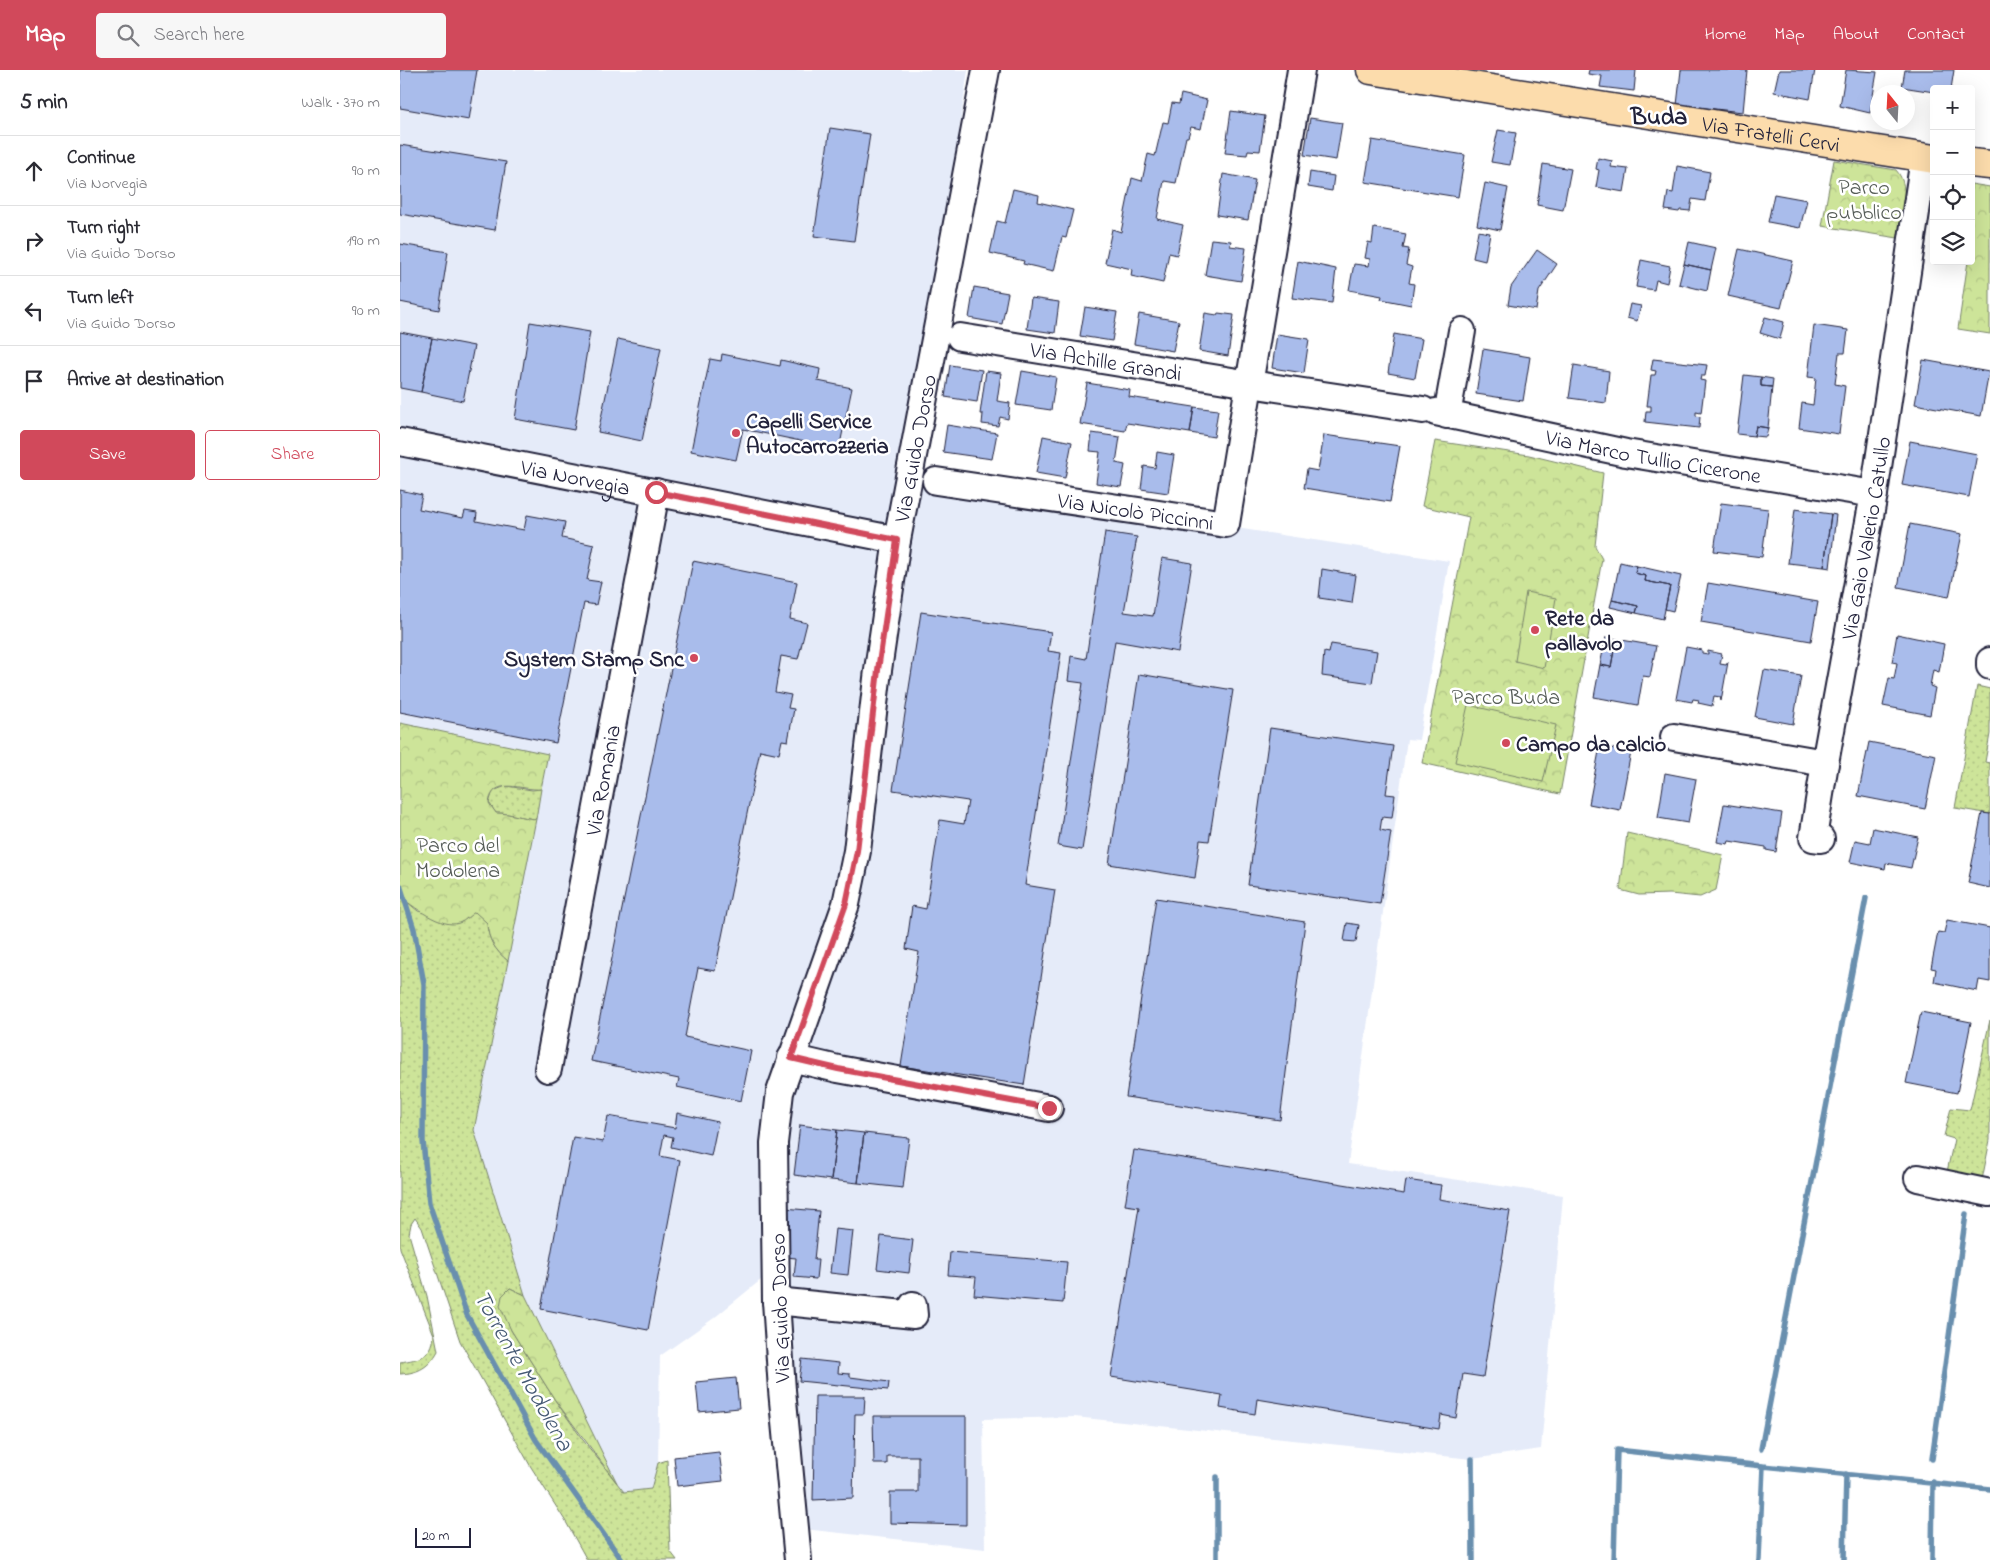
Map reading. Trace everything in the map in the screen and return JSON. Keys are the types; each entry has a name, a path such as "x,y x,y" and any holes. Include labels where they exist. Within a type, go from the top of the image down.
{"main road":[{"name":"Via Fratelli Cervi","path":"1371,70 1929,159"},
{"path":"1975,163 1990,165"}],"street":[{"name":"Via Guido Dorso","path":"798,1560 782,1390 776,1301 774,1143 780,1092 846,904 850,886 857,851 878,670 897,540 986,70"},
{"name":"Via Nicolò Piccinni","path":"936,481 1226,524 1301,70"},
{"name":"Via Gaio Valerio Catullo","path":"1821,839 1813,838 1874,494 1929,159"},
{"path":"1250,384 1435,412 1462,331"},
{"name":"Via Achille Grandi","path":"960,337 1250,384"},
{"name":"Via Marco Tullio Cicerone","path":"1435,412 1626,453 1874,494"},
{"name":"Via Norvegia","path":"400,442 897,540"},
{"name":"Via Romania","path":"548,1069 656,492"},
{"path":"1990,661 1990,666"},
{"path":"1674,737 1825,763"},
{"path":"791,1058 838,1069 1049,1108"},
{"path":"1918,1178 1990,1194"},
{"path":"776,1301 914,1315 913,1305"}],"shaded area":[{"path":"400,70 968,70 909,477 1449,561 1419,740 1407,739 1348,1164 1563,1195 1541,1449 1472,1459 1075,1417 983,1419 985,1549 795,1528 762,1279 714,1318 660,1356 658,1463 651,1489 624,1492 617,1483 525,1295 474,1130 548,755 400,723"}],"green space":[{"name":"Parco pubblico","path":"1834,160 1896,170 1901,177 1904,194 1898,238 1822,226"},
{"path":"1975,185 1990,187 1990,334 1958,329 1967,265 1975,265"},
{"name":"Parco Buda","path":"1435,441 1529,455 1603,473 1595,546 1602,559 1560,794 1422,763 1469,517 1422,506"},
{"name":"Rete da pallavolo","path":"1526,592 1556,598 1544,668 1515,661"},
{"path":"1977,686 1990,689 1990,734 1985,762 1990,763 1990,814 1955,808"},
{"name":"Campo da calcio","path":"1468,705 1556,725 1543,782 1455,762"},
{"name":"Parco del Modolena","path":"400,723 548,754 541,789 502,787 496,789 489,803 496,813 536,819 508,961 493,944 487,923 475,912 459,923 444,923 428,916 400,896"},
{"path":"506,786 532,790 541,789 536,819 496,813 489,803 493,791"},
{"path":"1627,833 1723,855 1716,890 1700,897 1670,894 1639,895 1620,890"},
{"name":"Parco del Modolena","path":"400,896 418,911 461,922 475,911 487,923 493,944 508,961 474,1130 525,1295 510,1288 511,1330 555,1400 583,1440 624,1492 651,1489 658,1463 667,1460 670,1551 677,1560 587,1560 566,1522 531,1467 460,1341 422,1228 415,1218 411,1224 409,1234 427,1296 438,1351 423,1368 418,1371 400,1374 400,1362 424,1356 431,1348 434,1335 400,1248"},
{"path":"1990,1020 1990,1140 1982,1180 1947,1172 1954,1139 1944,1136 1951,1108 1970,1110"},
{"path":"510,1288 525,1295 617,1483 555,1400 511,1330 500,1306 502,1296"}],"building":[{"path":"400,70 477,70 469,120 400,108"},
{"path":"1589,70 1636,70 1634,91 1600,87 1602,76 1588,74"},
{"path":"1681,70 1747,70 1743,112 1677,105"},
{"path":"1779,70 1815,70 1810,99 1774,92"},
{"path":"1846,70 1877,72 1875,85 1870,85 1870,113 1840,106"},
{"path":"1905,70 1954,70 1952,85 1930,85 1930,91 1915,89 1915,85 1902,85"},
{"path":"1181,94 1207,100 1201,129 1191,127 1188,137 1186,137 1176,183 1164,181 1157,219 1183,225 1177,255 1169,253 1163,283 1131,276 1132,269 1105,263 1112,229 1121,232 1132,178 1142,181 1148,154 1155,156 1163,122 1168,123 1172,103 1179,104"},
{"path":"1231,111 1265,116 1260,151 1248,150 1247,155 1225,153"},
{"path":"1310,118 1342,123 1336,160 1304,155"},
{"path":"830,128 870,134 854,241 814,236"},
{"path":"1498,130 1516,133 1510,165 1491,162"},
{"path":"1372,140 1465,155 1458,197 1365,182"},
{"path":"400,145 506,162 495,230 400,214"},
{"path":"1598,158 1612,161 1611,167 1628,169 1624,192 1596,187 1599,170 1596,169"},
{"path":"1543,164 1571,169 1563,210 1537,205"},
{"path":"1677,166 1710,172 1705,201 1692,199 1690,211 1665,210 1668,192 1673,193"},
{"path":"1310,172 1334,176 1332,191 1308,187"},
{"path":"1223,174 1255,180 1248,220 1217,215"},
{"path":"1485,183 1508,188 1500,230 1477,225"},
{"path":"1013,189 1039,195 1038,202 1073,210 1066,238 1062,237 1054,271 1023,264 1024,261 990,253 997,221 1005,223"},
{"path":"1774,194 1807,200 1800,228 1768,222"},
{"path":"1374,228 1406,234 1403,248 1409,249 1406,265 1412,267 1409,283 1414,284 1411,305 1381,299 1382,296 1349,290 1354,264 1369,266 1370,259 1365,258 1368,242 1372,243"},
{"path":"1478,231 1490,233 1485,261 1473,258"},
{"path":"1211,239 1231,241 1230,246 1246,248 1241,281 1205,275"},
{"path":"1689,242 1716,248 1711,270 1684,264"},
{"path":"400,244 448,252 439,310 400,302"},
{"path":"1739,249 1793,261 1781,308 1728,296"},
{"path":"1537,250 1557,264 1539,291 1536,310 1508,305 1511,287"},
{"path":"1641,260 1670,266 1667,283 1656,280 1654,290 1636,287"},
{"path":"1298,261 1336,269 1332,303 1292,298"},
{"path":"1684,264 1711,270 1707,291 1679,284"},
{"path":"974,287 1008,293 1002,324 969,318"},
{"path":"1031,298 1059,302 1055,333 1027,329"},
{"path":"1630,304 1641,306 1637,321 1627,318"},
{"path":"1085,307 1117,312 1112,341 1080,336"},
{"path":"1205,313 1234,315 1228,356 1199,351"},
{"path":"1139,314 1179,321 1173,351 1134,344"},
{"path":"1765,317 1784,322 1780,339 1760,333"},
{"path":"530,322 590,332 574,430 515,419"},
{"path":"1814,325 1848,330 1845,353 1839,353 1835,384 1845,386 1839,434 1799,428 1802,403 1813,405 1816,378 1808,377"},
{"path":"400,332 432,338 421,392 400,388"},
{"path":"1277,334 1309,339 1304,373 1272,368"},
{"path":"1394,334 1422,339 1415,378 1388,373"},
{"path":"432,338 474,346 463,401 421,392"},
{"path":"618,339 661,348 642,441 598,432"},
{"path":"1483,349 1530,357 1523,401 1476,394"},
{"path":"722,354 780,366 781,360 820,369 818,381 852,388 839,449 743,429 736,460 691,451 710,359 721,361"},
{"path":"1653,359 1707,365 1705,376 1701,376 1700,380 1705,381 1701,413 1696,412 1696,416 1700,417 1699,428 1645,422 1646,411 1651,411 1651,406 1647,406 1651,375 1655,375 1656,371 1651,370"},
{"path":"1923,360 1989,372 1981,416 1915,404"},
{"path":"950,365 982,370 977,402 945,397"},
{"path":"1574,365 1609,371 1606,403 1569,398"},
{"path":"986,371 1001,373 997,401 1010,403 1008,419 1000,417 998,426 982,424 983,414 980,414"},
{"path":"1022,371 1056,377 1051,410 1016,405"},
{"path":"1744,375 1761,377 1761,386 1772,387 1768,428 1756,426 1754,436 1737,434"},
{"path":"1761,377 1773,379 1772,387 1761,386"},
{"path":"1087,383 1130,390 1129,397 1194,407 1190,433 1127,423 1125,431 1080,424"},
{"path":"1194,407 1218,410 1214,437 1190,433"},
{"path":"947,425 997,433 992,459 943,452"},
{"path":"1756,426 1768,428 1766,437 1754,436"},
{"path":"1092,433 1120,437 1116,463 1125,465 1121,487 1096,483 1100,452 1090,451"},
{"path":"1324,435 1400,446 1390,502 1304,488 1307,469 1318,471"},
{"path":"1043,436 1072,442 1065,478 1036,473"},
{"path":"1910,441 1977,454 1969,497 1902,485"},
{"path":"1157,452 1174,455 1168,493 1141,489 1144,466 1155,468"},
{"path":"400,490 422,495 419,509 463,518 465,511 477,513 476,521 524,530 527,515 565,522 562,538 594,545 587,580 601,582 596,605 584,603 556,743 400,712"},
{"path":"1721,503 1768,509 1762,557 1714,551"},
{"path":"1795,509 1831,514 1824,567 1788,563"},
{"path":"1831,514 1836,515 1830,568 1824,567"},
{"path":"1910,524 1962,534 1949,597 1898,587"},
{"path":"1105,532 1137,537 1124,612 1153,616 1162,558 1192,563 1178,652 1115,641 1082,850 1058,846 1083,683 1068,681 1071,656 1086,659"},
{"path":"693,561 797,582 790,619 807,623 798,659 781,656 775,692 791,695 788,708 794,709 788,741 782,740 779,754 760,750 715,971 698,968 685,1037 751,1051 741,1101 677,1087 679,1079 591,1061"},
{"path":"1620,562 1637,566 1635,573 1646,576 1645,581 1670,586 1663,619 1636,613 1638,606 1612,600"},
{"path":"1637,566 1681,576 1673,611 1665,609 1670,586 1645,581 1646,576 1635,573"},
{"path":"1322,569 1356,575 1352,603 1319,598"},
{"path":"1708,583 1818,602 1811,641 1701,622"},
{"path":"1612,600 1638,606 1636,613 1610,607"},
{"path":"921,612 1051,632 1048,651 1061,653 1025,885 1055,890 1024,1085 901,1066 919,952 906,949 912,906 926,909 940,820 964,824 968,801 893,790"},
{"path":"1897,634 1944,644 1939,672 1933,670 1930,686 1935,688 1930,715 1883,706 1889,678 1894,679 1897,663 1892,662"},
{"path":"1606,637 1616,639 1611,667 1600,665"},
{"path":"1616,639 1656,646 1650,677 1643,676 1638,705 1594,697 1600,665 1611,667"},
{"path":"1331,644 1377,651 1372,683 1322,676 1324,652 1329,653"},
{"path":"1686,647 1702,650 1702,653 1708,654 1708,651 1722,654 1720,664 1726,665 1728,662 1721,701 1720,697 1714,696 1712,706 1698,703 1699,700 1693,699 1692,702 1676,699"},
{"path":"1764,670 1801,676 1793,724 1755,717"},
{"path":"1139,674 1233,690 1209,841 1200,840 1195,878 1109,864"},
{"path":"1270,728 1393,746 1386,794 1395,795 1392,818 1382,817 1380,830 1391,832 1380,904 1248,885"},
{"path":"1869,742 1936,755 1925,809 1858,796"},
{"path":"1600,746 1631,752 1620,810 1589,804"},
{"path":"1665,773 1696,779 1688,823 1658,818"},
{"path":"1724,804 1782,813 1776,852 1766,850 1766,847 1729,841 1728,844 1717,842"},
{"path":"1982,813 1990,814 1990,888 1968,883"},
{"path":"1873,828 1918,837 1911,868 1886,863 1885,869 1850,862 1855,840 1870,843"},
{"path":"1156,898 1305,922 1280,1120 1126,1097"},
{"path":"1947,920 1990,928 1990,982 1979,980 1977,991 1934,982 1936,969 1931,968 1938,932 1944,933"},
{"path":"1347,923 1359,925 1356,942 1344,941"},
{"path":"1921,1012 1971,1022 1957,1093 1906,1083"},
{"path":"677,1113 718,1122 711,1156 671,1147 673,1137 664,1135 660,1156 680,1160 648,1330 541,1309 573,1137 603,1142 608,1116 675,1128"},
{"path":"800,1125 837,1130 831,1180 794,1175"},
{"path":"837,1130 864,1133 858,1183 831,1180"},
{"path":"864,1133 909,1138 903,1188 858,1183"},
{"path":"1134,1150 1404,1194 1406,1180 1441,1185 1439,1199 1510,1211 1483,1377 1463,1374 1456,1418 1441,1415 1439,1429 1257,1399 1255,1414 1220,1408 1222,1395 1111,1377 1139,1207 1125,1205"},
{"path":"784,1208 819,1211 814,1260 818,1260 816,1279 794,1277 796,1258 786,1257"},
{"path":"835,1229 853,1231 848,1275 830,1273"},
{"path":"881,1236 913,1240 909,1273 877,1269"},
{"path":"950,1252 1067,1262 1063,1303 974,1295 976,1277 948,1275"},
{"path":"802,1359 839,1363 838,1373 850,1374 850,1377 889,1382 888,1390 799,1381"},
{"path":"736,1378 739,1408 699,1412 696,1382"},
{"path":"815,1396 865,1396 864,1414 855,1414 853,1498 813,1500"},
{"path":"873,1416 966,1416 966,1525 890,1523 890,1492 918,1492 918,1456 887,1456 887,1464 874,1464"},
{"path":"719,1452 723,1481 677,1486 674,1457"}],"waterway":[{"name":"Torrente Modolena","path":"400,885 414,929 424,984 423,1141 429,1203 467,1315 536,1440 622,1560"},
{"path":"1761,1449 1866,898"},
{"path":"1932,1459 1966,1214"},
{"path":"1614,1560 1617,1450 1763,1466"},
{"path":"1472,1459 1473,1560"},
{"path":"1759,1560 1763,1466 1990,1489"},
{"path":"1844,1560 1846,1474"},
{"path":"1217,1477 1217,1560"},
{"path":"1932,1560 1933,1482"}],"place":[{"name":"Capelli Service Autocarrozzeria","path":"736,433"},
{"name":"Rete da pallavolo","path":"1535,630"},
{"name":"System Stamp Snc","path":"694,658"},
{"name":"Campo da calcio","path":"1506,743"}],"district":[{"name":"Buda","path":"1659,116"}],"route":[{"path":"656,492 897,540 878,670 857,851 846,904 791,1058 838,1069 1049,1108"}]}
